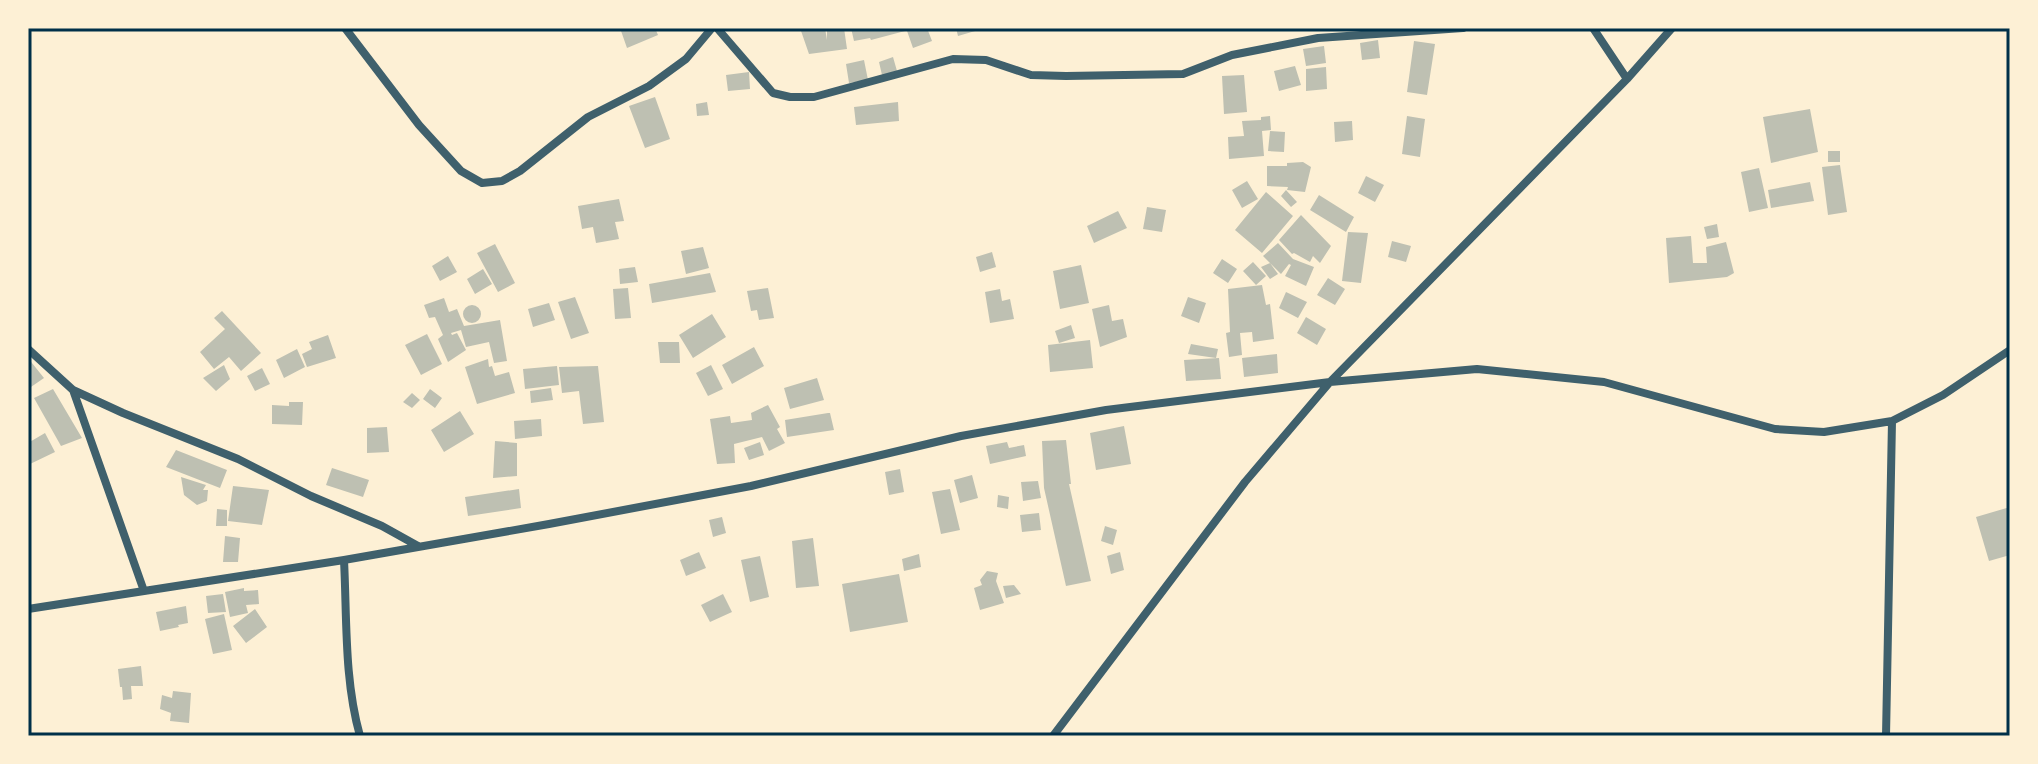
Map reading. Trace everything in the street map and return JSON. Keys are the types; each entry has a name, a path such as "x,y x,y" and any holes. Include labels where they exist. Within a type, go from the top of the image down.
{"street":[{"path":"345,28 419,125 461,171 482,183 502,181 511,176 588,117 649,86 686,59 714,28 773,93 790,97 814,97 953,59 986,60 1031,75 1183,74 1232,55 1318,38 1463,28"},
{"path":"1593,28 1627,79"},
{"path":"1053,736 1245,482 1330,382 1627,79 1672,28"},
{"path":"28,349 73,390 238,459 311,496 382,526 419,547"},
{"path":"28,609 344,560 751,486 961,436 1106,410 1330,382 1477,369 1604,382 1775,429 1824,432 1892,421 1943,395 2010,350"},
{"path":"73,390 144,591"},
{"path":"1886,736 1892,421"},
{"path":"344,560 349,684 360,736"}],"building":[{"path":"620,28 655,28 658,35 627,48"},
{"path":"800,28 825,28 827,40 827,28 844,28 847,49 809,54"},
{"path":"851,28 904,28 905,31 854,41"},
{"path":"906,28 927,28 932,41 913,48"},
{"path":"956,28 982,28 982,29 958,36"},
{"path":"1378,40 1380,58 1362,60 1360,43"},
{"path":"1414,41 1435,44 1427,95 1407,92"},
{"path":"1324,46 1326,63 1306,66 1303,49"},
{"path":"893,57 897,71 882,75 879,62"},
{"path":"864,60 868,80 849,83 846,64"},
{"path":"1295,66 1301,85 1279,91 1274,71"},
{"path":"1326,67 1327,89 1306,91 1306,69"},
{"path":"749,72 750,89 728,91 726,75"},
{"path":"1244,75 1247,112 1224,114 1222,76"},
{"path":"655,97 670,139 645,148 629,106"},
{"path":"707,102 709,115 697,116 696,104"},
{"path":"898,102 899,121 856,125 854,107"},
{"path":"1810,109 1818,152 1771,163 1763,117"},
{"path":"1270,116 1271,130 1262,131 1264,156 1229,159 1228,137 1244,136 1242,121"},
{"path":"1407,116 1425,119 1420,157 1402,154"},
{"path":"1352,121 1353,140 1335,142 1334,122"},
{"path":"1270,131 1285,132 1284,152 1268,151"},
{"path":"1828,151 1840,151 1840,162 1828,162"},
{"path":"1303,162 1311,167 1305,192 1267,186 1267,166"},
{"path":"1840,165 1847,212 1828,215 1822,167"},
{"path":"1759,168 1768,208 1749,212 1741,172"},
{"path":"1366,176 1384,185 1375,202 1358,193"},
{"path":"1247,181 1258,199 1242,208 1232,190"},
{"path":"1810,182 1814,201 1771,208 1768,190"},
{"path":"1286,190 1297,202 1291,207 1281,196"},
{"path":"1266,192 1293,216 1262,253 1235,230"},
{"path":"1319,195 1354,217 1346,232 1310,210"},
{"path":"619,199 624,221 615,222 619,239 596,243 593,227 582,229 578,206"},
{"path":"1147,207 1166,210 1162,232 1143,229"},
{"path":"1118,211 1127,228 1094,243 1087,226"},
{"path":"1301,215 1331,246 1320,263 1313,256 1310,262 1292,254 1279,240"},
{"path":"1717,224 1719,237 1707,239 1704,227"},
{"path":"1348,232 1368,233 1361,283 1342,281"},
{"path":"1691,236 1693,263 1707,263 1706,247 1726,242 1734,273 1727,277 1669,283 1666,238"},
{"path":"1392,241 1411,246 1406,262 1388,257"},
{"path":"1278,243 1293,259 1314,267 1306,286 1285,276 1291,265 1281,274 1263,256"},
{"path":"495,244 515,283 498,292 477,253"},
{"path":"703,247 709,268 686,274 681,251"},
{"path":"992,252 996,267 980,272 976,257"},
{"path":"448,256 457,272 440,281 432,266"},
{"path":"1222,259 1237,269 1228,283 1213,273"},
{"path":"1253,262 1266,276 1256,285 1243,271"},
{"path":"1270,263 1278,274 1270,279 1261,267"},
{"path":"1081,265 1089,303 1060,309 1053,271"},
{"path":"635,267 638,282 620,284 619,269"},
{"path":"483,269 492,284 475,294 467,279"},
{"path":"710,273 716,292 652,303 649,284"},
{"path":"1328,278 1345,289 1335,305 1317,295"},
{"path":"1262,285 1266,305 1270,304 1274,339 1253,342 1252,332 1240,333 1242,355 1229,357 1226,333 1230,332 1228,289"},
{"path":"628,288 631,318 615,319 613,289"},
{"path":"768,288 774,318 759,320 757,310 751,311 747,291"},
{"path":"1000,289 1002,301 1010,299 1014,319 990,323 985,292"},
{"path":"1286,292 1307,302 1298,318 1279,308"},
{"path":"575,297 589,333 571,339 558,302"},
{"path":"1188,297 1206,303 1199,323 1181,316"},
{"path":"444,298 449,312 457,309 464,326 500,320 507,361 494,363 489,342 466,347 461,330 451,333 457,333 466,350 448,362 438,339 443,335 435,317 429,318 424,305"},
{"path":"549,303 555,320 533,327 528,309"},
{"path":"472,305 481,314 472,323 463,314"},
{"path":"1109,305 1112,321 1123,319 1127,337 1100,347 1092,309"},
{"path":"222,311 261,353 241,371 229,357 214,369 200,352 225,329 214,318"},
{"path":"712,314 726,337 693,358 679,335"},
{"path":"1306,317 1326,329 1317,345 1297,333"},
{"path":"1071,325 1075,338 1059,343 1055,331"},
{"path":"427,334 442,364 421,375 405,345"},
{"path":"328,335 336,358 307,367 302,354 312,349 309,342"},
{"path":"1090,340 1093,368 1050,372 1048,345"},
{"path":"658,342 679,342 680,363 660,363"},
{"path":"1191,344 1218,349 1216,358 1188,354"},
{"path":"754,347 764,366 732,384 722,365"},
{"path":"297,349 305,367 284,378 276,360"},
{"path":"1277,354 1278,373 1244,377 1242,358"},
{"path":"28,358 44,378 28,389"},
{"path":"1219,358 1221,379 1186,381 1184,360"},
{"path":"488,359 495,376 509,372 515,393 477,404 465,367"},
{"path":"224,365 230,379 216,391 203,378"},
{"path":"711,365 723,389 708,396 696,373"},
{"path":"557,366 559,385 525,389 523,369"},
{"path":"598,366 604,422 583,424 579,391 562,393 559,367"},
{"path":"262,368 270,384 255,391 247,376"},
{"path":"817,378 824,400 790,409 784,388"},
{"path":"551,388 553,400 531,403 530,391"},
{"path":"53,389 82,438 61,446 34,398"},
{"path":"430,389 442,398 435,408 423,399"},
{"path":"412,393 420,400 412,408 403,402"},
{"path":"289,402 303,402 302,425 272,424 272,405 289,406"},
{"path":"768,405 785,443 769,451 762,437 734,444 735,463 717,464 710,419 730,416 731,423 752,420 751,413"},
{"path":"460,411 474,434 444,452 431,430"},
{"path":"830,413 834,430 787,437 785,420"},
{"path":"541,419 542,436 515,439 514,421"},
{"path":"1124,426 1131,464 1096,470 1090,433"},
{"path":"387,427 389,452 367,453 367,428"},
{"path":"45,433 55,452 28,465 28,443"},
{"path":"1066,440 1069,484 1091,581 1066,586 1044,488 1042,441"},
{"path":"495,441 517,443 517,476 493,478"},
{"path":"760,442 764,455 749,460 744,448"},
{"path":"1007,442 1009,448 1024,445 1026,456 990,464 986,446"},
{"path":"176,450 227,470 220,488 166,467"},
{"path":"332,468 369,480 363,497 326,485"},
{"path":"900,469 904,492 889,495 885,472"},
{"path":"972,475 978,498 960,503 954,480"},
{"path":"181,477 206,485 203,490 208,490 207,501 197,505 184,495"},
{"path":"1038,481 1041,498 1023,501 1021,482"},
{"path":"233,486 269,490 262,525 228,521"},
{"path":"519,489 521,508 468,516 465,497"},
{"path":"950,489 960,530 941,534 932,492"},
{"path":"998,495 1009,497 1008,509 997,507"},
{"path":"2010,507 2010,555 1989,561 1976,517"},
{"path":"217,509 227,510 227,526 216,526"},
{"path":"1039,513 1041,530 1022,532 1020,515"},
{"path":"722,517 726,533 713,537 709,520"},
{"path":"1105,526 1117,530 1113,545 1101,541"},
{"path":"225,536 240,538 238,562 223,562"},
{"path":"813,538 819,586 796,588 792,541"},
{"path":"699,552 706,568 686,576 680,560"},
{"path":"1120,552 1124,570 1111,574 1107,556"},
{"path":"919,554 921,567 904,571 902,559"},
{"path":"760,556 769,597 750,602 741,560"},
{"path":"987,571 998,573 996,581 1004,603 980,610 974,588 982,585 980,580"},
{"path":"899,574 908,622 850,632 842,584"},
{"path":"1014,585 1021,594 1006,598 1003,586"},
{"path":"244,588 244,591 258,590 259,604 246,605 248,613 230,617 225,592"},
{"path":"223,594 226,612 208,613 206,596"},
{"path":"723,594 732,612 710,622 701,605"},
{"path":"186,606 188,623 160,631 156,612"},
{"path":"255,609 267,627 246,643 233,626"},
{"path":"224,614 232,650 213,654 205,619"},
{"path":"141,666 143,686 131,686 132,699 123,700 118,669"},
{"path":"173,691 191,693 189,723 170,721 171,713 160,709 162,695 172,698"}]}
